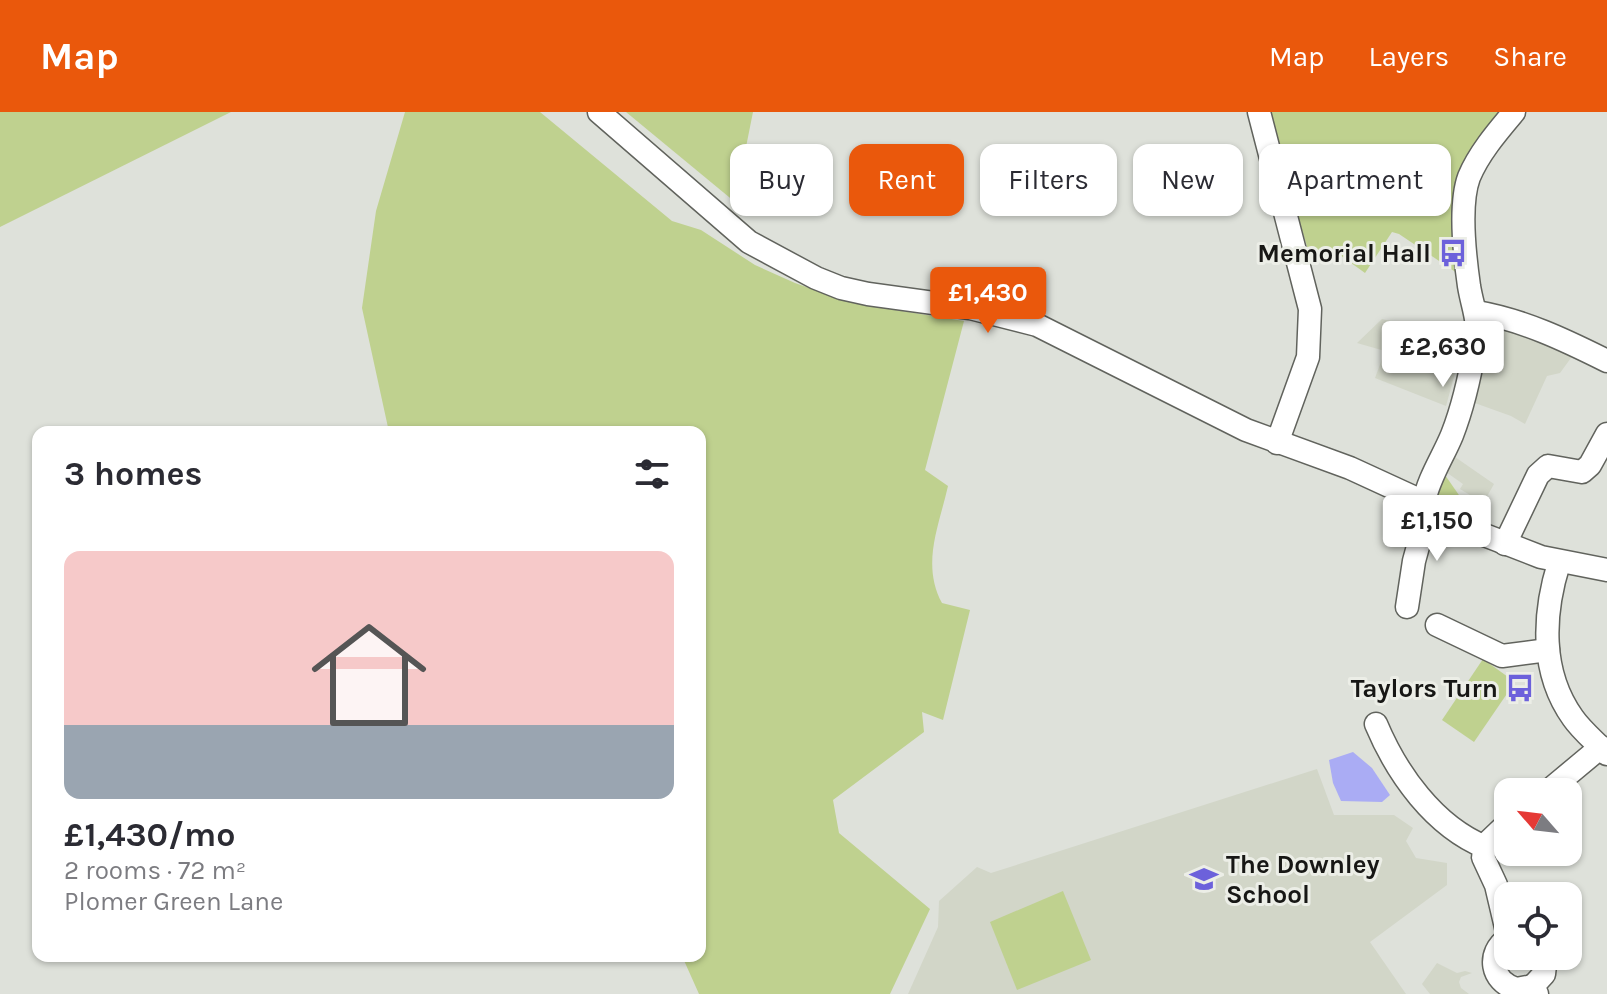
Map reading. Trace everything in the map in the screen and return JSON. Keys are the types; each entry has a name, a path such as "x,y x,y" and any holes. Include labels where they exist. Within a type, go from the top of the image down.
{"street":[{"path":"599,112 749,242 788,265 841,288 997,313 1037,325 1229,422 1277,443 1350,468 1505,544 1559,563 1607,570"},
{"path":"1259,112 1310,309 1308,357 1277,443"},
{"path":"1407,607 1426,506 1426,490 1449,443 1463,403 1475,345 1477,312 1469,290 1464,213 1469,177 1480,156 1514,112"},
{"path":"1477,312 1504,317 1543,331 1607,361"},
{"path":"1505,544 1538,475 1548,466 1582,472 1590,465 1607,434"},
{"path":"1559,563 1549,602 1548,650 1560,697 1574,719 1604,751 1566,778"},
{"path":"1437,625 1502,656 1548,650"},
{"path":"1376,724 1396,766 1416,791 1460,835 1485,847"},
{"path":"1494,834 1485,847 1483,857 1494,882"},
{"path":"1495,970 1508,986 1535,990 1544,970"}],"shaded area":[{"path":"1382,319 1465,337 1446,406 1375,378 1385,351 1357,343"},
{"path":"1497,323 1576,351 1560,373 1547,376 1525,424 1472,402 1493,326"},
{"path":"1455,457 1494,484 1480,509 1473,505 1475,498 1460,489 1463,484 1446,472"},
{"name":"The Downley School","path":"1317,769 1334,815 1394,815 1413,828 1406,841 1416,858 1447,863 1447,885 1370,942 1406,994 908,994 938,927 939,901 977,867 991,873"},
{"path":"1437,963 1457,973 1472,973 1461,977 1459,982 1469,994 1430,994 1422,984"}],"green space":[{"path":"0,112 231,112 0,227"},
{"path":"405,112 540,112 672,221 701,230 755,265 852,303 964,321 925,470 948,486 932,559 936,588 942,603 970,610 943,720 922,712 924,732 833,800 839,833 930,909 890,994 699,994 685,962 706,962 706,426 388,426 362,308 376,211"},
{"path":"626,112 753,112 747,144 730,144 730,198"},
{"path":"1265,112 1505,112 1482,141 1457,273 1392,232 1365,273 1340,255 1311,259 1298,216 1451,216 1451,144 1275,144"},
{"path":"1445,475 1470,511 1469,514 1463,517 1440,502 1439,491"},
{"path":"1483,659 1515,682 1474,742 1442,720"},
{"path":"1063,891 1091,960 1017,990 990,922"}],"water":[{"path":"1353,752 1372,768 1390,795 1382,802 1341,801 1333,783 1329,760"}],"place":[{"name":"Memorial Hall","path":"1453,253"},
{"name":"Taylors Turn","path":"1520,688"},
{"name":"The Downley School","path":"1204,879"}]}
